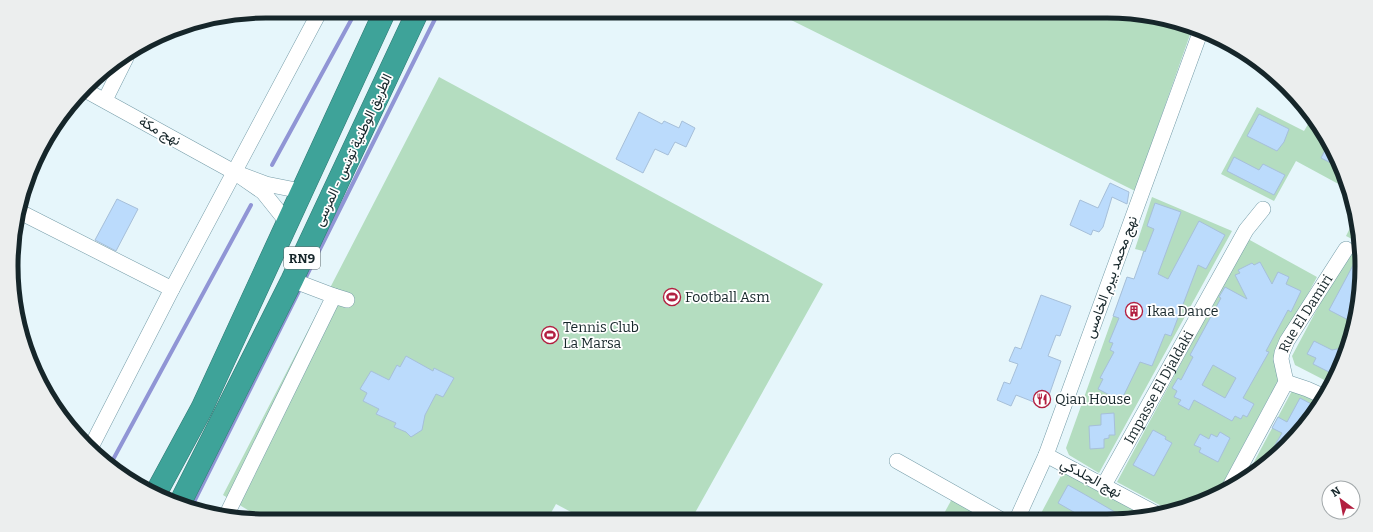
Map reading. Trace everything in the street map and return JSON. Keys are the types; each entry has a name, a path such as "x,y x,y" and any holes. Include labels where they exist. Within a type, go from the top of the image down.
{"highway":[{"name":"RN9","path":"158,489 202,408 382,18"},
{"name":"الطريق الوطنية تونس - المرسى","path":"182,499 292,280 415,18"},
{"path":"148,484 202,408"}],"street":[{"path":"93,443 172,289 316,18"},
{"name":"نهج محمد بيرم الخامس","path":"1019,514 1046,455 1199,36"},
{"path":"105,100 123,63"},
{"name":"نهج مكة","path":"90,92 234,172"},
{"path":"234,172 266,184 301,191"},
{"path":"234,172 263,192 287,222"},
{"name":"Impasse El Djaldaki","path":"1104,485 1246,230 1263,208"},
{"path":"24,214 172,289"},
{"name":"Rue El Damiri","path":"1286,382 1281,359 1284,347 1346,249"},
{"path":"229,511 341,298 292,280"},
{"path":"1234,479 1286,382 1319,395"},
{"name":"نهج الجلدكي","path":"1046,455 1149,510"},
{"path":"896,460 991,514"}],"green space":[{"path":"787,18 1107,18 1139,20 1171,26 1191,33 1135,191"},
{"name":"Tennis Club La Marsa","path":"439,77 823,284 694,514 575,514 556,504 550,514 266,514 253,513 223,495"},
{"path":"1257,107 1304,131 1309,122 1322,142 1342,186 1296,161 1274,201 1221,174"},
{"path":"1152,197 1232,231 1099,473 1069,455 1066,448 1127,277 1136,280 1143,251 1135,249"},
{"path":"1351,225 1353,240 1346,236"},
{"path":"1248,239 1317,277 1277,352 1281,375 1222,486 1187,501 1164,507 1117,482"},
{"path":"1353,241 1355,266 1353,298 1347,330 1336,361 1326,381 1295,365 1292,356"},
{"path":"1294,387 1316,399 1293,430 1271,452 1251,468"},
{"path":"1063,472 1138,512 1107,514 1041,514"},
{"path":"953,497 983,514 944,514"}],"building":[{"path":"639,112 662,124 664,121 679,128 682,121 695,128 686,147 675,142 668,155 655,149 643,173 616,159"},
{"path":"1259,114 1289,129 1284,142 1277,151 1247,136"},
{"path":"1326,149 1333,164 1321,158"},
{"path":"1234,157 1259,170 1263,164 1285,175 1274,195 1227,171"},
{"path":"1110,183 1129,192 1127,204 1112,197 1103,227 1099,232 1093,230 1091,235 1070,225 1080,200 1098,208"},
{"path":"117,199 138,209 116,251 95,240"},
{"path":"1155,203 1181,212 1158,274 1168,279 1199,221 1225,235 1206,269 1198,265 1171,336 1165,334 1152,366 1140,362 1121,401 1098,389 1103,379 1100,378 1114,352 1110,350 1113,343 1109,342 1119,318 1113,316 1127,277 1134,279 1154,229 1147,226"},
{"path":"1260,262 1272,284 1278,272 1289,277 1286,284 1301,291 1291,312 1288,310 1266,351 1269,352 1243,398 1254,404 1247,417 1243,415 1241,419 1235,416 1232,421 1194,400 1189,410 1178,404 1181,400 1174,397 1177,391 1172,388 1178,378 1181,380 1193,357 1190,355 1221,298 1219,297 1225,287 1247,299 1235,275 1240,273 1238,270 1252,263 1254,265","holes":["1213,365 1236,378 1225,398 1202,385"]},
{"path":"1355,262 1353,298 1349,320 1329,310"},
{"path":"1041,295 1071,306 1060,336 1056,335 1048,356 1061,361 1044,406 1016,395 1011,406 997,400 1004,382 1010,384 1018,364 1009,361 1015,347 1021,349"},
{"path":"1314,341 1332,350 1341,348 1331,373 1313,364 1316,358 1307,354"},
{"path":"406,356 433,371 434,368 454,378 443,397 436,394 425,415 422,430 411,437 406,432 394,427 396,423 376,414 379,409 363,401 367,393 360,389 371,371 389,380 397,365 400,367"},
{"path":"1300,398 1313,405 1293,430 1271,452 1282,433 1272,428 1278,417 1287,422"},
{"path":"1114,413 1115,435 1109,435 1109,438 1104,439 1104,448 1090,449 1089,426 1101,425 1101,414"},
{"path":"1153,430 1166,437 1165,439 1172,443 1154,476 1133,465"},
{"path":"1220,432 1230,438 1218,462 1199,452 1201,448 1194,445 1200,434 1209,439 1211,434 1217,437"},
{"path":"1068,485 1117,513 1085,514 1081,512 1077,514 1058,503"}],"waterway":[{"path":"272,165 352,18"},
{"path":"304,281 436,18"},
{"path":"112,461 251,205"},
{"path":"193,503 301,287"}],"place":[{"name":"Football Asm","path":"672,297"},
{"name":"Ikaa Dance","path":"1134,311"},
{"name":"Tennis Club La Marsa","path":"550,335"},
{"name":"Qian House","path":"1042,399"}]}
